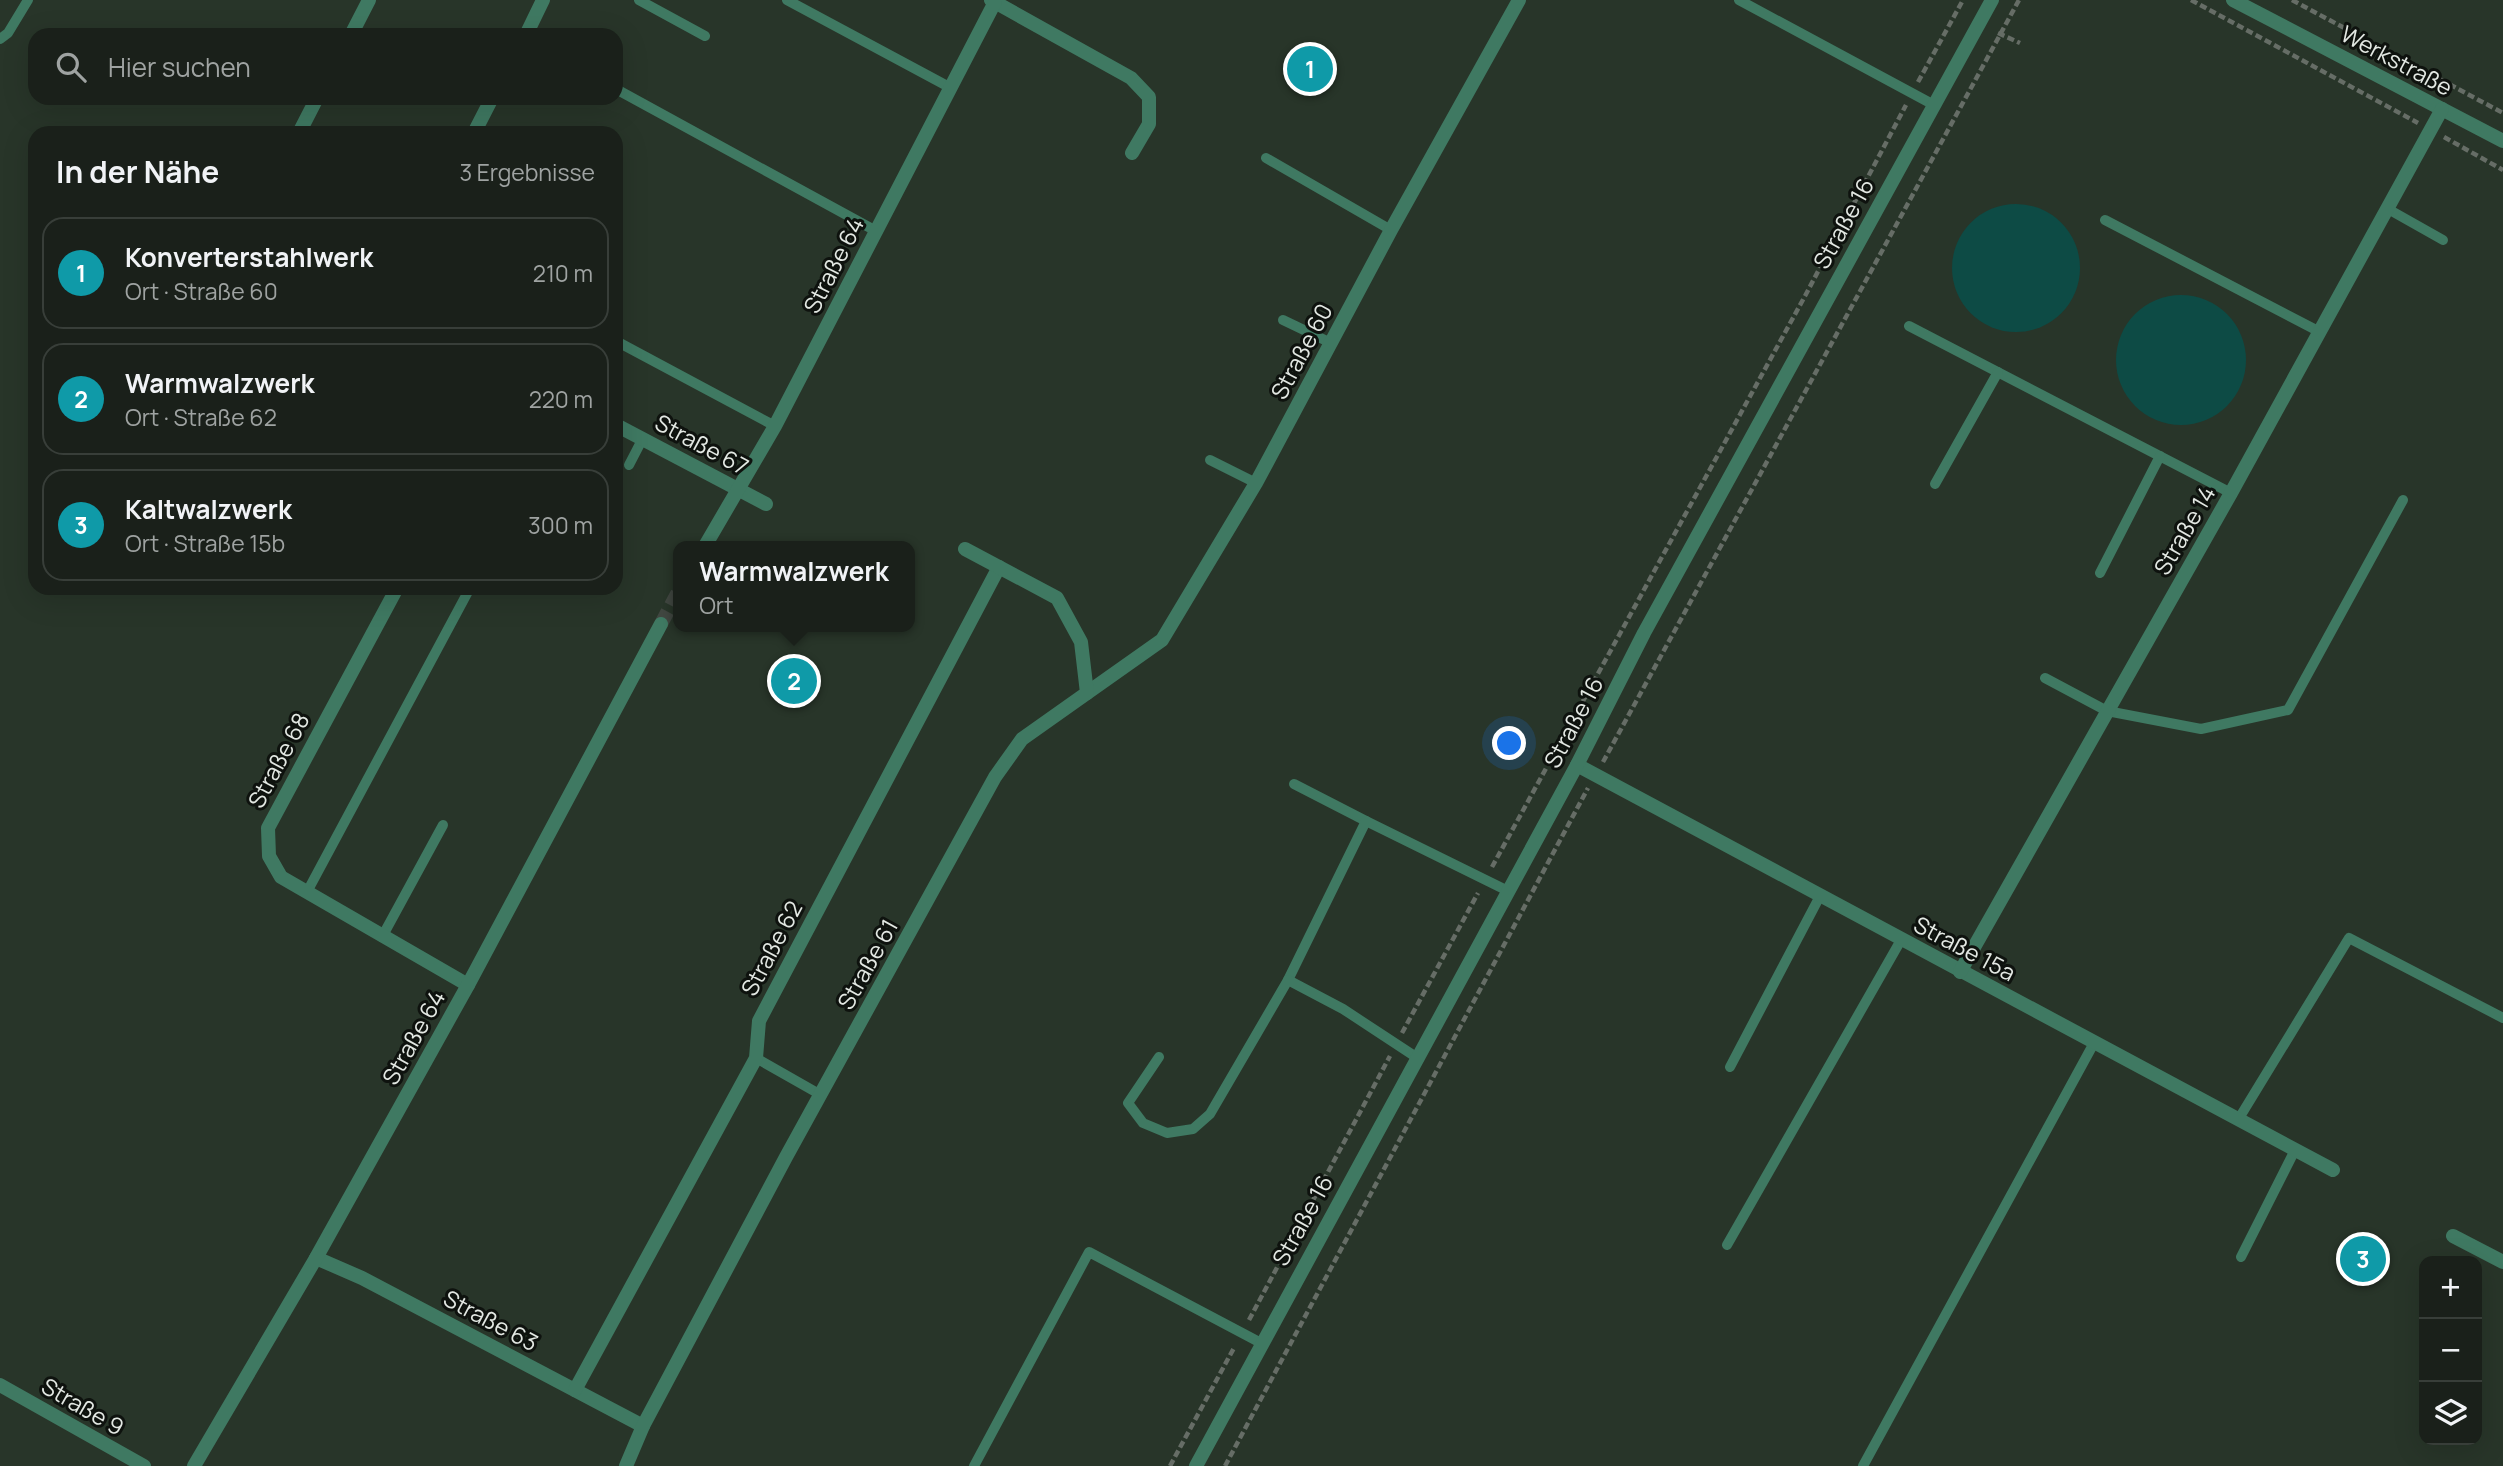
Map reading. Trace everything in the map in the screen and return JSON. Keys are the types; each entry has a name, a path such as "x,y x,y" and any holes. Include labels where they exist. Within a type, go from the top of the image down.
{"street":[{"path":"355,28 369,0"},
{"path":"529,28 543,0"},
{"name":"Straße 60","path":"1087,693 1162,640 1256,483 1391,230 1520,0"},
{"name":"Straße 16","path":"1196,1466 1506,890 1577,765 1657,609 1992,0"},
{"name":"Werkstraße","path":"2233,0 2503,141"},
{"path":"993,1 1131,78 1149,97 1149,124 1132,153"},
{"name":"Straße 64","path":"708,541 775,426 993,1"},
{"path":"303,126 313,105"},
{"path":"478,126 488,105"},
{"name":"Straße 14","path":"1960,972 2231,493 2442,109"},
{"name":"Straße 67","path":"623,428 766,504"},
{"path":"965,549 1057,598 1081,642 1087,693"},
{"name":"Straße 62","path":"575,1390 756,1058 758,1021 999,567"},
{"name":"Straße 68","path":"393,595 268,828 269,856 281,877 468,985"},
{"name":"Straße 64","path":"194,1466 316,1258 468,985 661,624"},
{"name":"Straße 61","path":"626,1466 643,1426 995,777 1023,739 1087,693"},
{"name":"Straße 15a","path":"1577,765 2333,1170"},
{"path":"2454,1236 2501,1256"},
{"name":"Straße 63","path":"316,1258 362,1278 643,1426"},
{"name":"Straße 9","path":"0,1385 144,1466"}],"lane":[{"path":"0,39 8,33 28,0"},
{"path":"639,0 705,36"},
{"path":"787,0 950,88"},
{"path":"1739,0 1934,105"},
{"path":"623,93 876,230"},
{"path":"1266,158 1391,230"},
{"path":"2388,209 2443,240"},
{"path":"2105,220 2320,332"},
{"path":"1283,320 1331,343"},
{"path":"1909,326 2231,493"},
{"path":"623,345 775,426"},
{"path":"1935,484 1998,372"},
{"path":"629,465 643,438"},
{"path":"2100,573 2160,456"},
{"path":"1210,460 1256,483"},
{"path":"2045,678 2107,711 2201,729 2288,710 2403,500"},
{"path":"307,892 466,595"},
{"path":"1294,785 1506,890"},
{"path":"1159,1057 1128,1103 1143,1123 1167,1133 1193,1129 1210,1114 1288,980 1366,821"},
{"path":"382,937 443,825"},
{"path":"1730,1068 1820,896"},
{"path":"2238,1121 2349,938 2503,1018"},
{"path":"1727,1245 1901,940"},
{"path":"1288,980 1343,1009 1416,1057"},
{"path":"1863,1466 2094,1043"},
{"path":"756,1058 821,1095"},
{"path":"2241,1257 2295,1150"},
{"path":"974,1466 1089,1252 1261,1343"}],"path":[{"path":"1170,1466 1963,0"},
{"path":"1225,1466 1595,775 2019,0"},
{"path":"2191,0 2503,170"},
{"path":"2292,0 2503,113"}],"shaded area":[{"path":"0,0 2503,0 2503,1466 0,1466"}],"water":[{"path":"2016,204 2041,209 2062,222 2075,243 2080,268 2075,293 2062,314 2041,327 2016,332 1991,327 1970,314 1957,293 1952,268 1957,243 1970,222 1991,209"},
{"path":"2181,295 2206,300 2227,314 2241,335 2246,360 2241,385 2227,406 2206,420 2181,425 2156,420 2135,406 2121,385 2116,360 2121,335 2135,314 2156,300"}],"tunnel":[{"path":"661,624 673,601"}],"place":[{"name":"Konverterstahlwerk","path":"1310,69"},
{"name":"Warmwalzwerk","path":"794,681"},
{"name":"Kaltwalzwerk","path":"2363,1259"}]}
